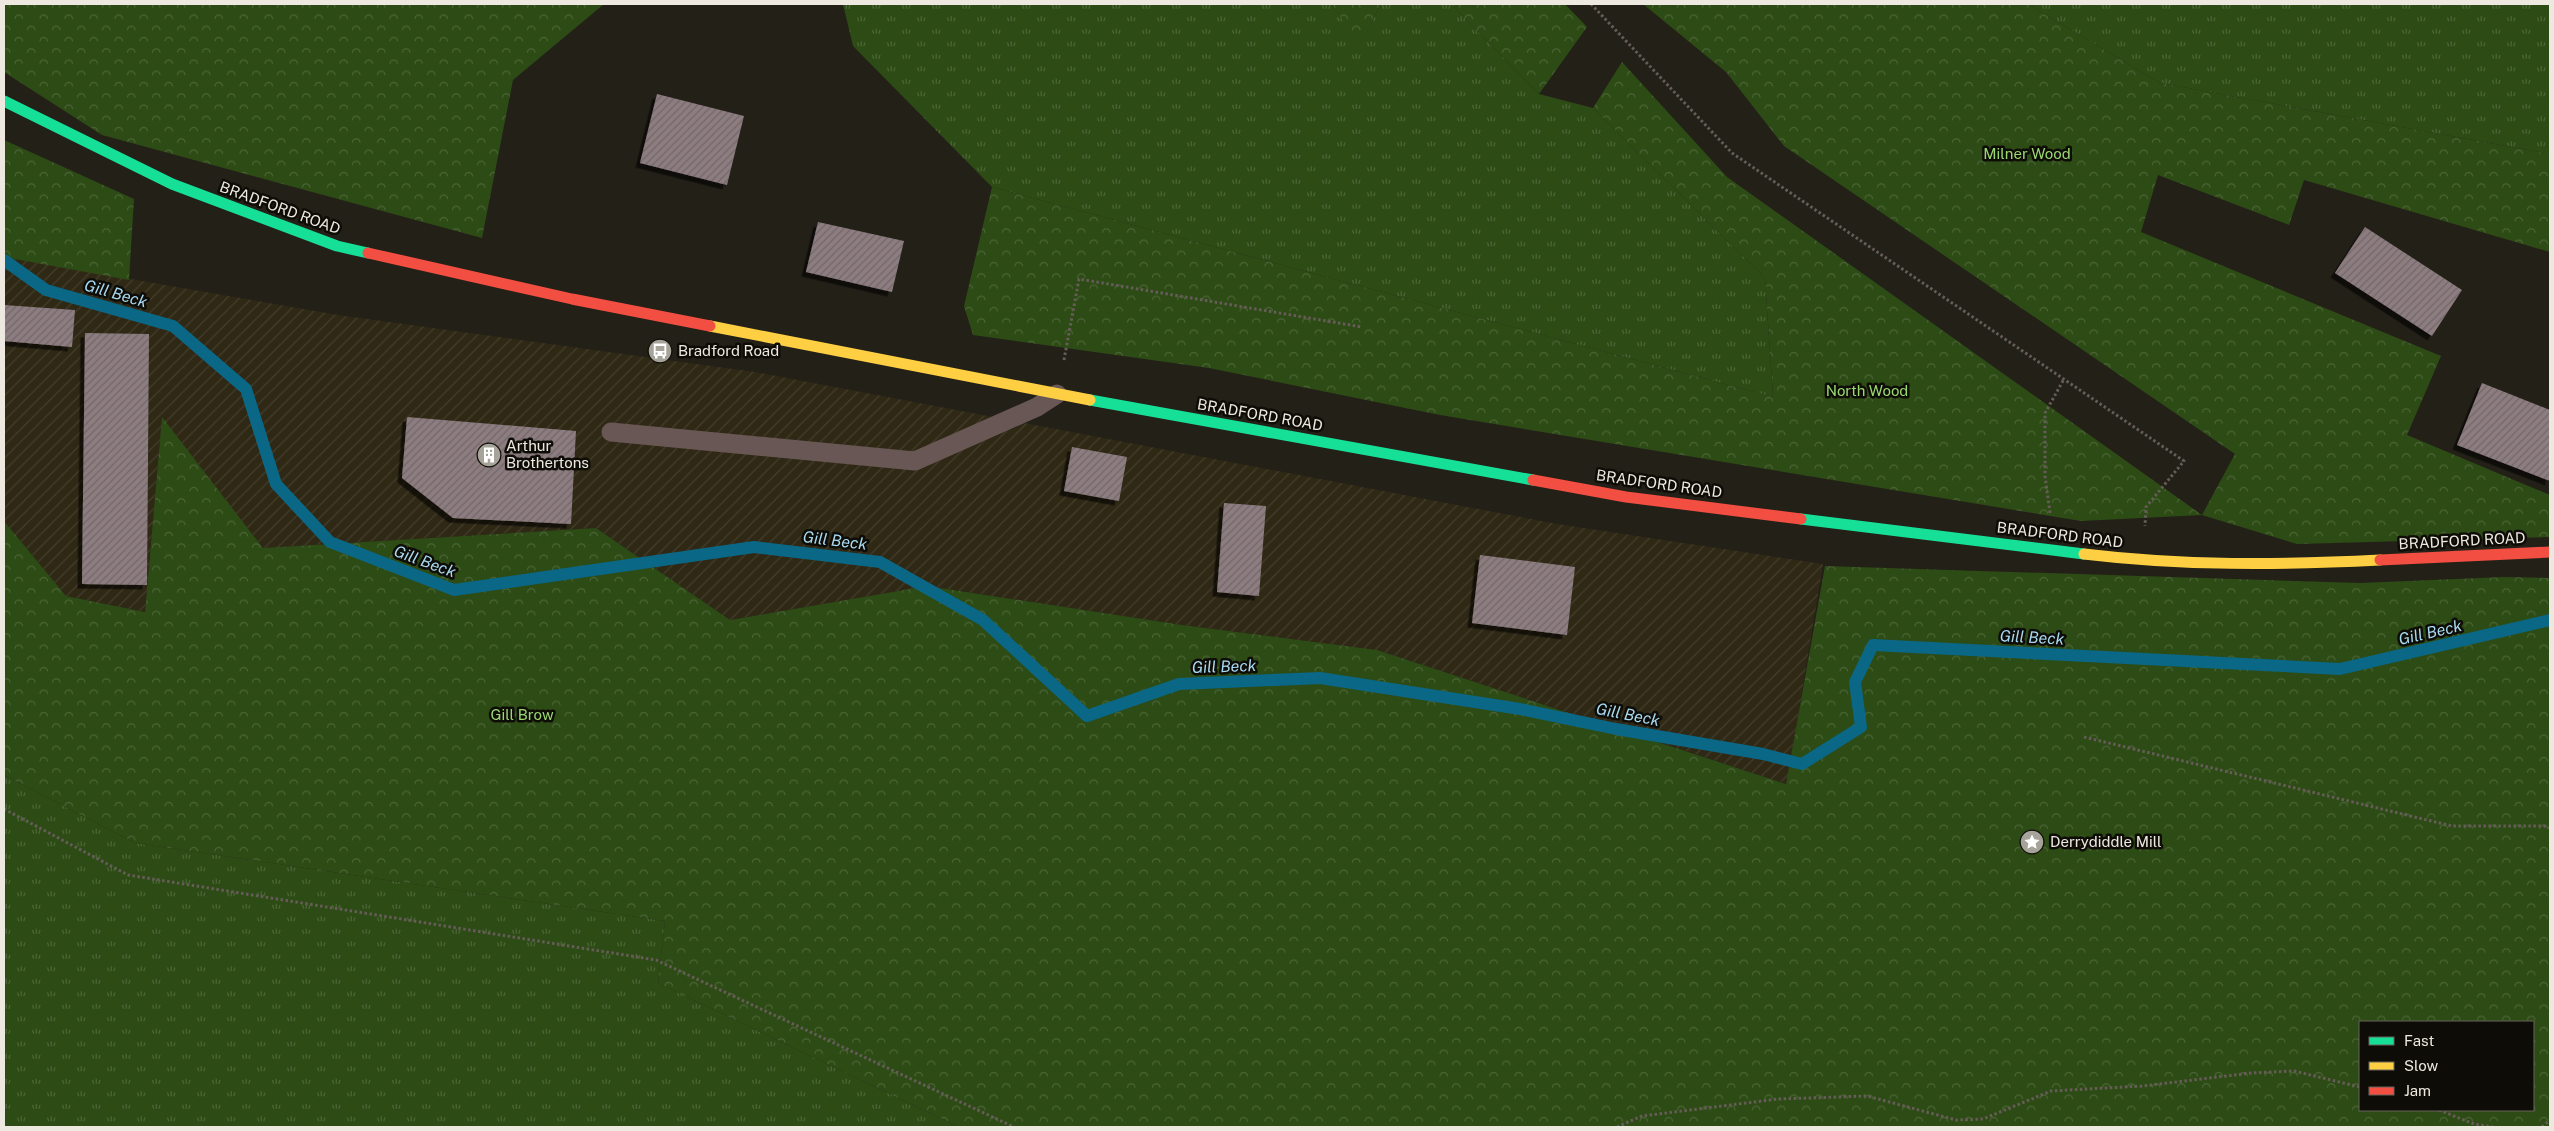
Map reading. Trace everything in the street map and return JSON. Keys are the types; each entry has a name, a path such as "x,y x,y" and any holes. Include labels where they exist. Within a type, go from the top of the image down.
{"main road":[{"name":"BRADFORD ROAD","path":"4,100 172,184 337,246 572,299 1057,394 1626,497 2145,561 2282,565 2550,552"}],"lane":[{"path":"612,432 915,461 1037,407 1057,394"}],"path":[{"path":"1591,4 1732,153 2184,461 2146,507 2145,534"},
{"path":"1057,394 1079,279 1362,327"},
{"path":"2054,550 2046,476 2045,413 2064,380"},
{"path":"2084,738 2452,826 2544,826 2550,828"},
{"path":"4,810 128,875 656,960 1014,1127"},
{"path":"1617,1127 1642,1116 1778,1099 1867,1096 1956,1120 1983,1119 2051,1091 2143,1086 2251,1073 2294,1071 2359,1087"},
{"path":"2442,1111 2474,1124 2492,1127"},
{"path":"2542,1127 2550,1120"}],"shaded area":[{"path":"4,257 338,315 755,372 1557,524 1823,564 1787,784 1377,650 1182,625 927,586 730,620 596,528 263,548 162,418 145,612 66,596 4,521"}],"green space":[{"path":"4,4 604,4 513,80 482,238 102,135 4,72"},
{"path":"843,4 1331,4 1361,43 1381,4 1451,4 1539,94 1593,108 1765,278 1773,397 992,187 853,46"},
{"path":"1331,4 1381,4 1361,44"},
{"path":"1451,4 1565,4 1587,27 1539,94"},
{"name":"Milner Wood","path":"1643,4 2028,4 2160,83 2550,154 2550,252 2304,180 2289,225 2158,175 2141,232 2441,356 2407,435 2550,495 2550,537 2297,544 2202,515 2235,454 1784,146 1726,72"},
{"path":"2028,4 2550,4 2550,154 2160,83"},
{"name":"North Wood","path":"1622,62 1727,177 2202,515 2081,521 1440,415 1209,368 973,335 964,306 992,187 1773,397 1765,278 1593,108"},
{"path":"4,140 134,199 129,280 4,257"},
{"name":"Gill Brow","path":"162,417 263,548 596,528 730,620 927,586 1182,625 1377,650 1786,784 1825,566 2360,583 2504,577 2550,578 2550,1127 959,1127 658,983 665,921 135,843 4,775 4,521 66,596 145,612"},
{"path":"4,775 135,843 665,921 658,983 959,1127 4,1127"}],"building":[{"path":"657,94 744,116 727,185 640,163"},
{"path":"818,222 904,241 892,292 806,272"},
{"path":"2365,227 2462,290 2432,336 2335,273"},
{"path":"4,305 75,310 72,347 4,341"},
{"path":"85,333 149,334 147,585 82,584"},
{"path":"2482,383 2550,410 2550,481 2457,445"},
{"name":"Arthur Brothertons","path":"407,417 576,431 571,524 453,518 402,478"},
{"path":"1072,447 1127,457 1119,501 1064,491"},
{"path":"1224,503 1266,506 1259,596 1217,592"},
{"path":"1480,555 1575,567 1567,635 1472,623"}],"waterway":[{"name":"Gill Beck","path":"4,260 46,290 173,326 246,389 276,484 330,542 454,590 754,547 880,562 983,620 1087,716 1179,684 1320,678 1520,709 1616,729 1763,754 1802,764 1861,727 1855,682 1873,645 2340,669 2550,620"}],"traffic: fast":[{"path":"4,101 172,184 337,246 368,253"},
{"path":"1090,400 1533,480"},
{"path":"1801,519 2084,554"}],"traffic: slow":[{"path":"710,326 1090,400"},
{"path":"2084,554 2158,561 2232,563 2380,560"}],"traffic: jam":[{"path":"368,253 572,299 710,326"},
{"path":"1533,480 1626,497 1801,519"},
{"path":"2380,560 2550,552"}],"place":[{"name":"Bradford Road","path":"660,351"},
{"name":"Arthur Brothertons","path":"489,455"},
{"name":"Derrydiddle Mill","path":"2032,842"}]}
